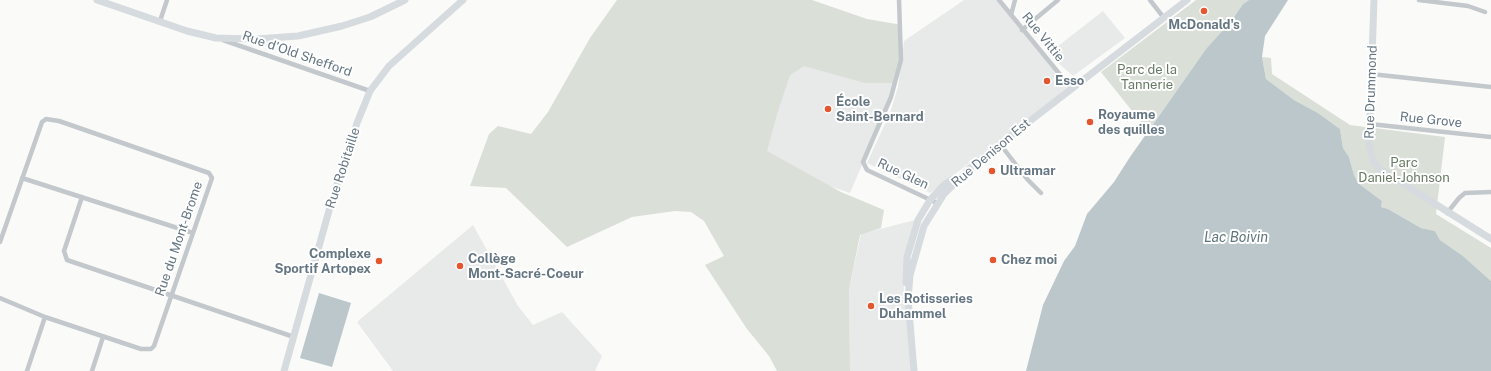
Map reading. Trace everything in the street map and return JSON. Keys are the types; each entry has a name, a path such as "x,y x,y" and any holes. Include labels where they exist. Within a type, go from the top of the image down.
{"street":[{"path":"97,0 216,38 256,40 298,36 370,17 405,0"},
{"path":"160,21 167,0"},
{"name":"Rue Robitaille","path":"284,371 332,200 357,123 370,91 389,66 463,0"},
{"name":"Rue Glen","path":"899,0 901,60 891,96 863,162 868,170 934,201"},
{"name":"Rue Vittie","path":"999,0 1071,88"},
{"path":"1011,15 1015,0"},
{"path":"1022,30 1058,0"},
{"path":"1150,0 1164,18"},
{"name":"Rue Denison Est","path":"914,371 908,289 905,274 911,240 918,220 934,201 944,185 970,168 1071,88 1187,0"},
{"name":"Rue Drummond","path":"1374,0 1370,153 1378,168 1447,213 1491,239"},
{"path":"1419,0 1468,6 1485,12"},
{"name":"Rue d'Old Shefford","path":"216,38 370,91"},
{"path":"1371,74 1491,87"},
{"name":"Rue du Mont-Brome","path":"0,242 42,122 46,119 59,121 209,173 212,178 156,342 151,349 141,349 103,337 45,317 0,298"},
{"name":"Rue Grove","path":"1370,124 1491,137"},
{"path":"1000,144 1026,179 1042,193"},
{"path":"22,178 193,233"},
{"path":"1447,213 1465,193 1491,192"},
{"path":"82,197 64,251 67,260 294,337"},
{"path":"27,371 45,317"},
{"path":"92,371 103,337"}],"shaded area":[{"path":"964,0 997,0 1068,88 930,193 867,163 890,113 898,87 904,41"},
{"path":"1103,11 1125,38 1073,76 1048,54"},
{"name":"École Saint-Bernard","path":"794,33 901,60 891,97 850,193 754,160"},
{"path":"915,220 903,278 911,371 850,371 849,289 861,234"},
{"name":"Collège Mont-Sacré-Coeur","path":"473,225 518,306 533,325 562,312 602,356 595,371 393,371 357,322"}],"green space":[{"path":"617,0 812,0 867,19 902,25 902,43 896,83 865,83 804,66 790,75 767,151 841,192 884,210 881,228 860,235 849,289 850,371 777,371 769,356 747,329 705,265 724,256 704,221 691,212 675,211 632,217 567,247 506,188 470,186 489,134 498,126 531,134 548,112 590,38"},
{"name":"Parc de la Tannerie","path":"1196,0 1249,0 1243,4 1232,20 1206,49 1148,131 1101,72"},
{"name":"Parc Daniel-Johnson","path":"1262,57 1271,58 1272,74 1350,125 1445,137 1436,214 1491,248 1491,281 1463,256 1440,240 1435,231 1421,228 1388,209 1381,207 1382,201 1358,183 1349,157 1343,148 1340,129 1318,113 1294,100 1266,79"}],"water":[{"name":"Lac Boivin","path":"1249,0 1288,0 1265,36 1262,57 1266,79 1294,100 1318,113 1340,129 1343,148 1349,157 1358,183 1382,201 1381,207 1388,209 1421,228 1435,231 1440,240 1463,256 1491,281 1491,371 1026,371 1043,305 1064,261 1075,246 1087,214 1114,182 1206,49 1232,20 1243,4"},
{"path":"319,293 351,303 332,367 300,358"}],"place":[{"name":"McDonald's","path":"1204,11"},
{"name":"Esso","path":"1047,81"},
{"name":"École Saint-Bernard","path":"828,109"},
{"name":"Royaume des quilles","path":"1090,122"},
{"name":"Ultramar","path":"992,171"},
{"name":"Chez moi","path":"993,260"},
{"name":"Complexe Sportif Artopex","path":"379,261"},
{"name":"Collège Mont-Sacré-Coeur","path":"460,266"},
{"name":"Les Rotisseries Duhammel","path":"871,306"}]}
